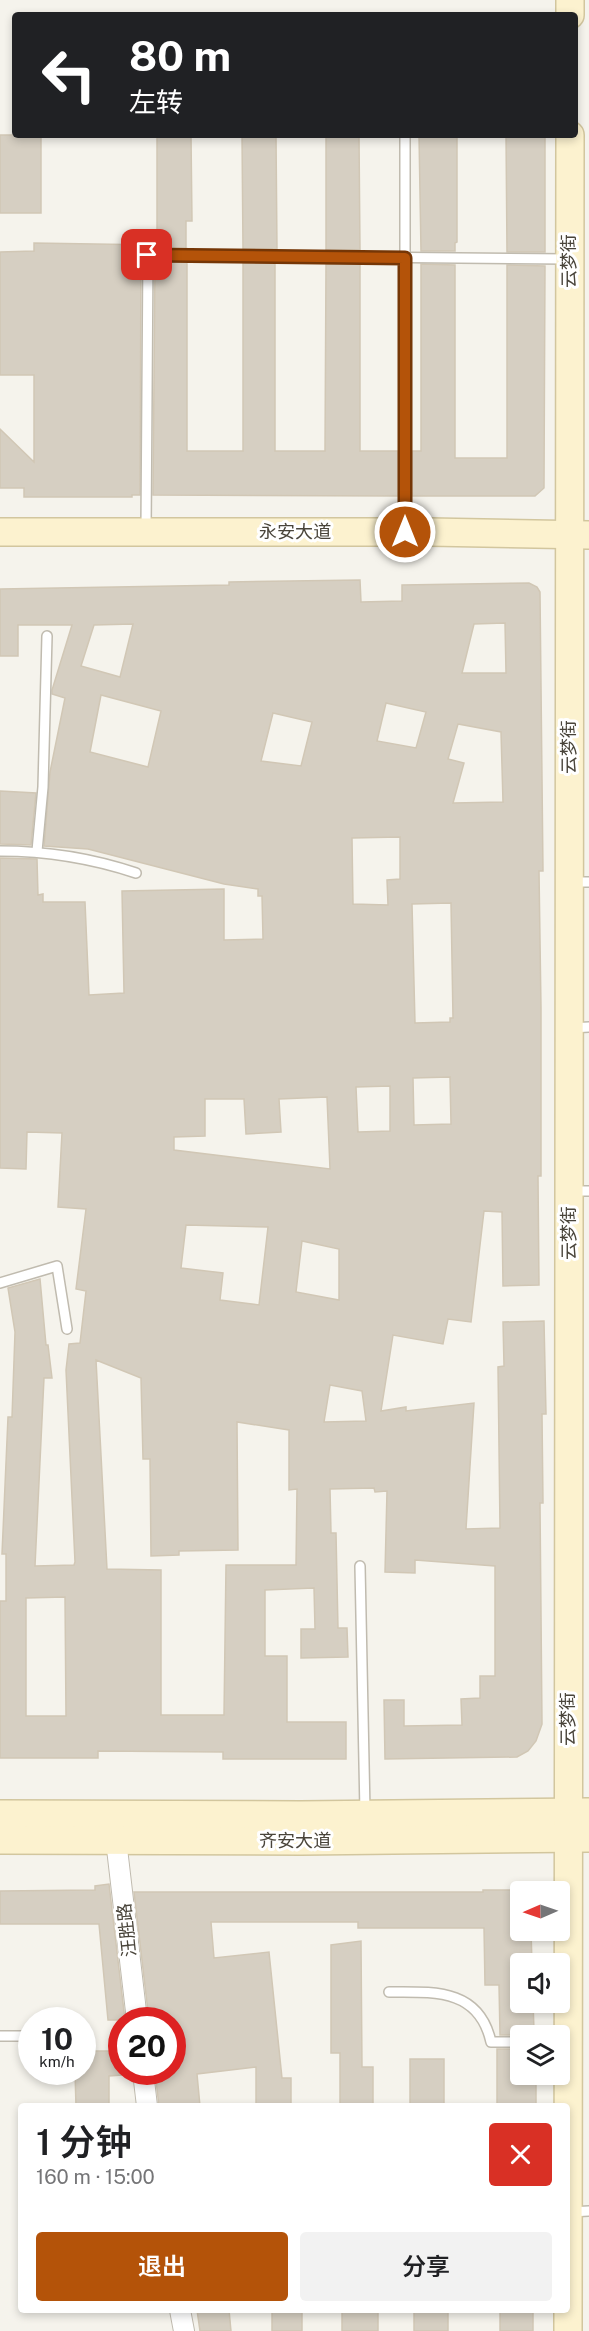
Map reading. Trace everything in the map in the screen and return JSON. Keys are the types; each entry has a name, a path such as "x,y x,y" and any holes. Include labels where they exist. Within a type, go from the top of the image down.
{"street":[{"name":"云梦街","path":"565,2025 579,1825 579,535 569,259 574,224 570,138"},
{"name":"永安大道","path":"0,532 405,532 579,535"},
{"name":"齐安大道","path":"0,1814 366,1814 579,1825"},
{"name":"齐安大道","path":"0,1840 116,1840 579,1825"},
{"name":"汪胜路","path":"116,1840 135,2007"},
{"path":"145,2085 147,2103"},
{"name":"云梦街","path":"568,2085 569,2103"},
{"name":"云梦街","path":"570,2109 579,2212 570,2260"},
{"path":"181,2313 184,2331"},
{"name":"云梦街","path":"568,2313 568,2331"}],"lane":[{"path":"405,138 405,532"},
{"path":"146,532 147,255 569,259"},
{"path":"37,851 42,787 47,636"},
{"path":"0,851 37,851 98,861 136,873"},
{"path":"0,1283 57,1266 67,1329"},
{"path":"360,1566 366,1814"},
{"path":"389,1992 438,1992 457,1998 478,2013 491,2042 510,2042"},
{"path":"0,2036 18,2036"}],"building":[{"path":"0,135 12,135 12,138 41,138 41,213 0,213"},
{"path":"157,138 191,138 192,221 186,221 186,249 147,248 141,254 140,495 132,495 132,497 24,497 24,488 0,488 0,429 34,462 34,375 0,375 0,252 34,251 34,243 157,245"},
{"path":"242,138 276,138 277,249 243,249"},
{"path":"326,138 359,138 360,250 326,250"},
{"path":"419,138 457,138 457,242 455,251 421,251"},
{"path":"506,138 545,138 545,252 507,252"},
{"path":"155,262 186,262 187,264 187,451 243,451 243,263 275,263 275,451 325,451 326,264 360,264 360,451 398,451 398,496 153,495"},
{"path":"421,264 455,265 455,458 507,458 507,265 545,266 544,488 535,496 412,496 412,451 421,451"},
{"path":"360,580 361,602 402,601 402,585 529,583 537,587 540,592 543,871 539,871 541,1176 538,1176 539,1285 503,1286 502,1212 484,1211 471,1322 448,1319 443,1344 393,1335 381,1411 406,1407 406,1411 474,1403 466,1529 500,1528 498,1367 504,1366 503,1322 544,1321 546,1414 542,1414 543,1503 540,1503 542,1724 536,1741 528,1751 517,1757 385,1759 384,1700 404,1700 404,1726 462,1725 461,1699 480,1698 480,1676 495,1676 495,1566 415,1560 415,1573 385,1572 387,1491 375,1492 374,1488 330,1489 331,1533 336,1533 338,1628 347,1628 348,1657 301,1658 301,1629 315,1629 314,1588 265,1590 265,1656 287,1656 287,1722 346,1722 346,1759 223,1759 223,1752 98,1751 98,1758 0,1758 0,1601 6,1601 6,1554 2,1554 8,1417 12,1417 15,1332 8,1288 40,1279 46,1345 48,1345 52,1378 44,1378 35,1566 74,1565 66,1370 69,1344 80,1343 86,1291 76,1289 86,1209 58,1207 62,1133 27,1132 26,1169 0,1168 0,858 37,859 38,895 43,894 43,902 85,902 89,995 124,993 122,891 224,889 224,940 263,939 262,896 258,896 258,889 224,884 88,849 44,846 50,772 65,698 52,694 52,690 72,625 18,625 18,656 0,656 0,589 229,585 229,582","holes":["505,623 506,673 462,673 474,624","133,624 120,677 81,666 94,625","101,695 161,711 148,767 90,752","386,703 426,712 416,748 377,741","273,713 312,722 301,766 261,761","458,724 501,732 503,802 453,803 464,763 448,759","400,837 400,879 387,880 388,905 353,904 352,838","451,903 453,1018 450,1018 450,1022 415,1023 412,904","450,1077 451,1124 414,1125 413,1078","390,1086 390,1131 358,1132 356,1087","327,1097 330,1169 174,1150 174,1137 205,1136 205,1099 244,1099 246,1134 281,1132 279,1099","186,1225 268,1227 259,1305 220,1300 223,1273 181,1268","302,1241 339,1249 339,1300 296,1292","96,1360 141,1378 143,1459 150,1459 151,1556 179,1555 179,1551 238,1550 237,1422 289,1430 289,1490 297,1489 296,1565 226,1565 224,1715 161,1715 161,1570 107,1569","330,1385 362,1391 366,1421 324,1422","65,1597 66,1716 26,1716 26,1598"]},
{"path":"0,791 36,793 31,845 0,844"},
{"path":"109,1884 123,2007 108,2007 108,2020 99,1924 0,1924 0,1891 95,1890 95,1886"},
{"path":"483,1890 510,1890 510,1941 531,1941 532,1953 510,1953 510,2013 533,2013 534,2025 510,2025 510,2035 500,2035 499,1985 485,1985 484,1928 358,1928 358,1922 211,1922 214,1958 269,1952 282,2078 291,2078 291,2103 256,2103 256,2067 197,2074 200,2103 159,2103 157,2085 186,2085 186,2007 147,2007 134,1892 483,1892"},
{"path":"361,1941 362,2067 373,2067 373,2103 340,2103 340,2053 331,2053 331,1945"},
{"path":"497,2049 510,2049 510,2085 536,2085 536,2103 497,2103"},
{"path":"96,2051 108,2051 109,2103 76,2103 75,2085 96,2085"},
{"path":"410,2059 444,2059 444,2103 410,2103"},
{"path":"197,2313 229,2313 231,2331 200,2331"},
{"path":"272,2313 302,2313 302,2331 272,2331"},
{"path":"342,2313 378,2313 378,2331 342,2331"},
{"path":"414,2313 448,2313 448,2331 414,2331"},
{"path":"500,2313 533,2313 533,2331 500,2331"}],"route":[{"path":"147,255 405,258 405,532"}]}
